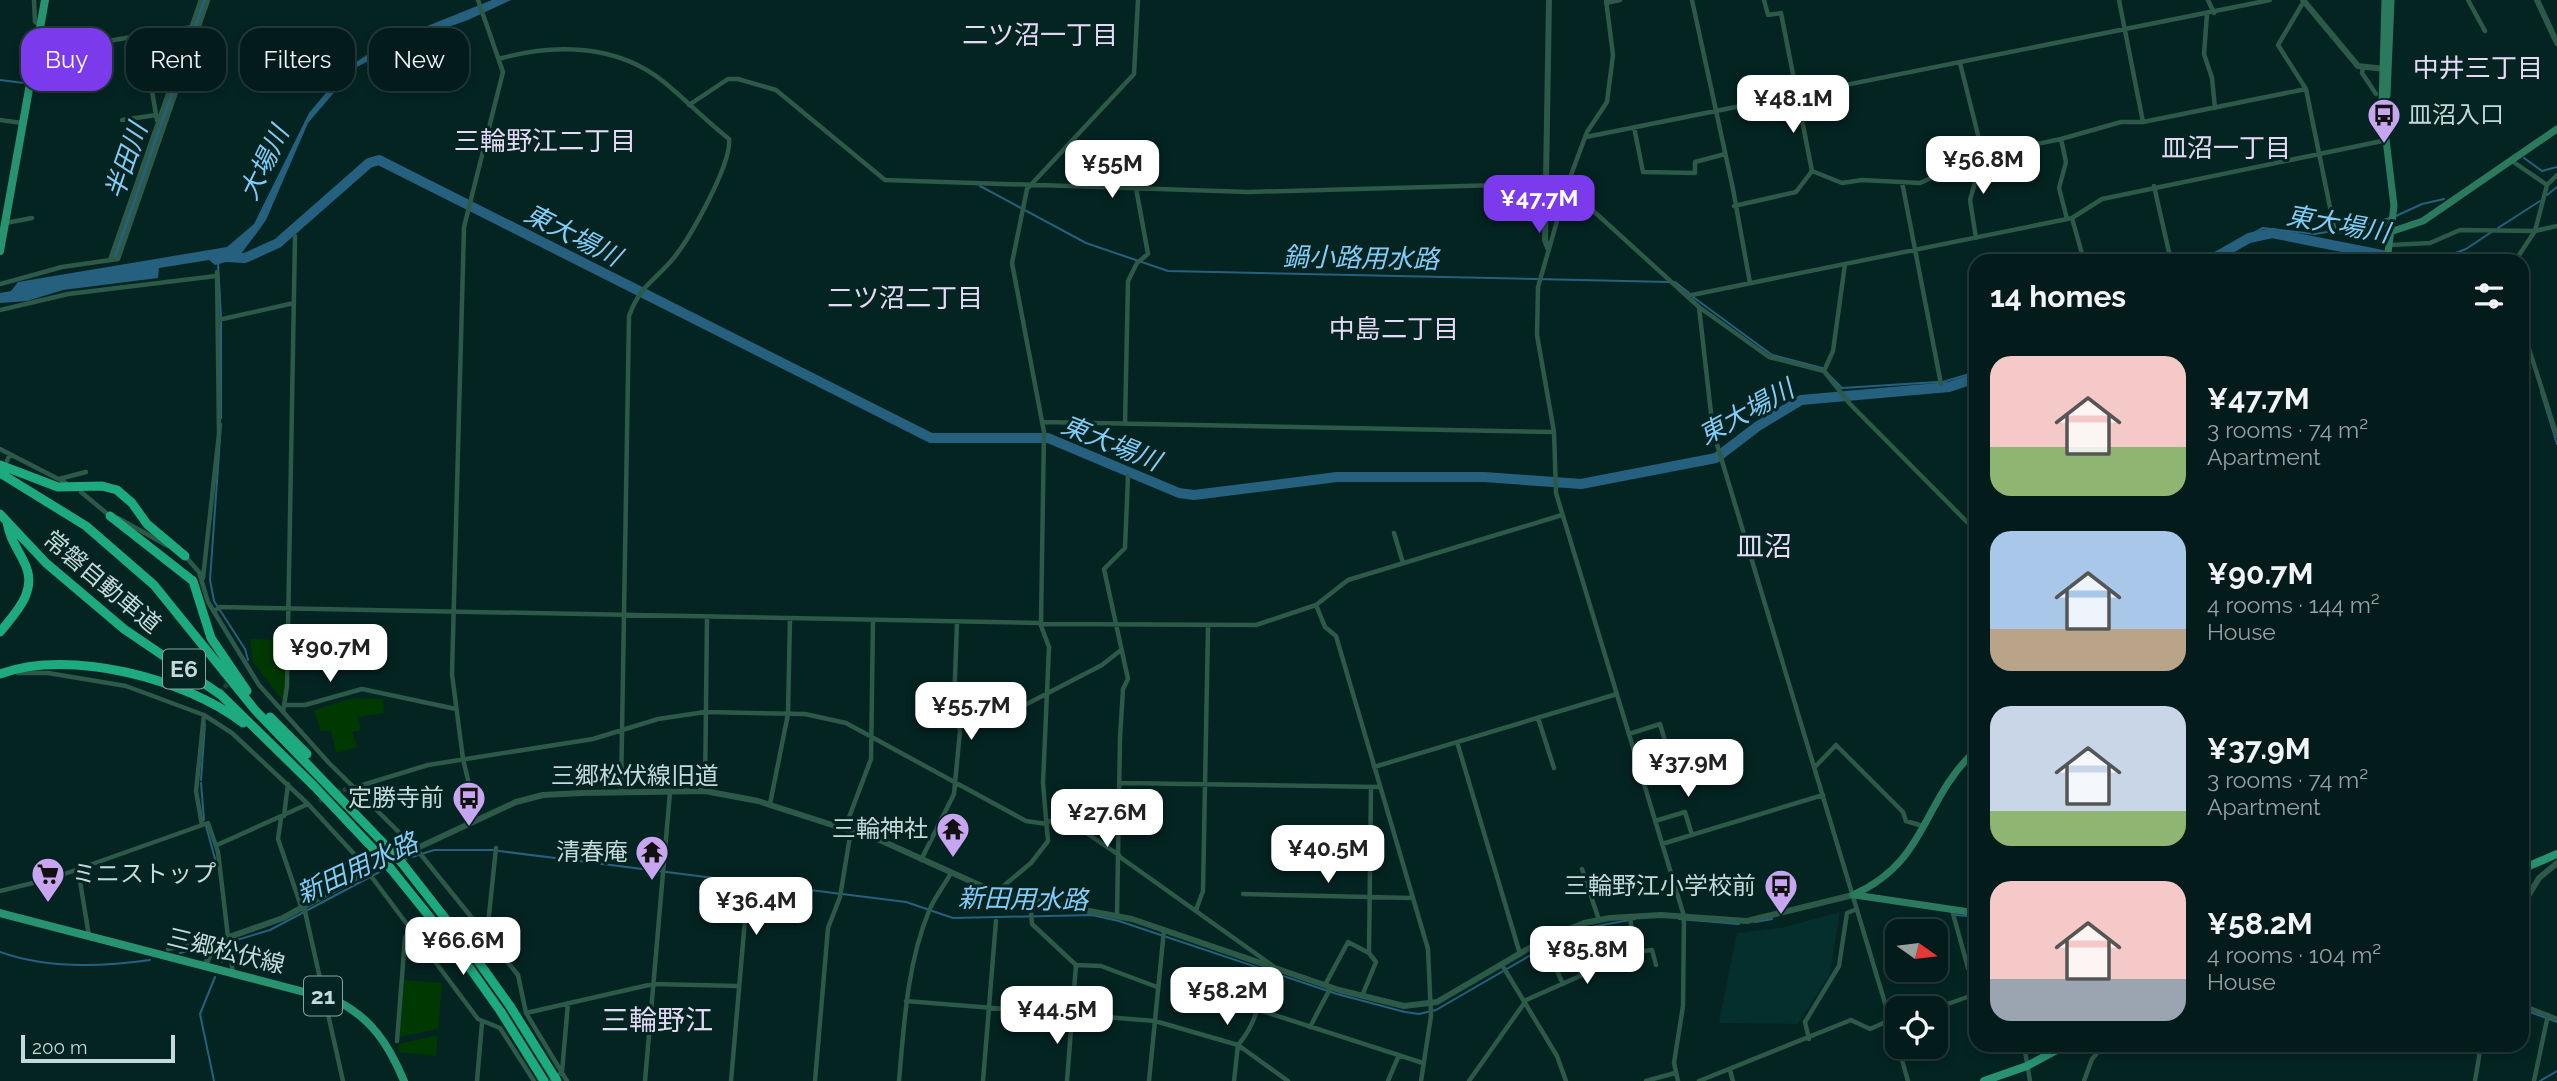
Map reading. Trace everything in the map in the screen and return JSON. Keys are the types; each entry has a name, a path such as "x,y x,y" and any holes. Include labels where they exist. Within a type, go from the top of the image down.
{"highway":[{"path":"3,463 58,487 102,486 117,490 132,503 147,524 185,556"},
{"name":"常磐自動車道","path":"0,473 86,526 154,585 255,710 402,863 462,939 559,1076"},
{"path":"110,516 189,576 198,592 211,638 233,673 259,705 317,764 323,779"},
{"path":"0,632 23,602 29,584 26,565 10,542 3,518"},
{"name":"常磐自動車道","path":"3,518 46,563 124,629 209,686 278,750 391,869 462,957 501,1012 544,1081"},
{"path":"0,674 32,667 92,667 186,690 215,702 278,750"}],"main road":[{"path":"39,28 45,0"},
{"path":"2385,0 2385,127 2393,227 2388,254"},
{"path":"2385,69 2391,0"},
{"path":"0,251 4,204 28,91"},
{"path":"2393,227 2423,221 2557,129"},
{"path":"1853,895 1894,870 1908,855 1944,786 1968,758"},
{"path":"2529,867 2556,859"},
{"path":"1853,895 1969,912"},
{"name":"三郷松伏線","path":"0,913 325,996 358,1013 376,1030 392,1054 404,1081"},
{"path":"1984,1081 2027,1066 2053,1052"}],"street":[{"path":"34,0 35,22 40,24"},
{"path":"195,27 201,0"},
{"path":"110,260 158,123 208,0"},
{"path":"999,894 1001,888 1031,863 1048,841 1043,783 1049,647 1040,623 1044,437 1012,263 1025,194 1031,184 1130,79 1136,67 1138,0"},
{"path":"1548,248 1545,240 1545,184 1549,0"},
{"path":"1620,0 1606,1 1613,55 1608,102 1586,137 1567,185 1538,287 1537,335 1554,432 1555,488 1684,920 1684,1006 1675,1073 1678,1081"},
{"path":"1692,0 1749,283"},
{"path":"1734,206 1796,192 1812,171 1781,13 1768,15 1764,0"},
{"path":"2119,0 2143,122"},
{"path":"2208,0 2214,13"},
{"path":"1586,137 2270,0"},
{"path":"2468,0 2485,31"},
{"path":"2537,0 2557,43"},
{"path":"473,823 474,805 463,759 452,674 456,612 466,207 503,72 479,1"},
{"path":"2385,69 2363,68 2351,60 2303,1 2278,45 2306,89 2321,152 2335,232 2393,227"},
{"path":"2207,14 2204,54 2212,78 2216,108"},
{"path":"187,28 195,27"},
{"path":"499,59 540,49 596,50 647,70 729,139 728,156 689,237 671,261 638,293 629,316 621,792"},
{"path":"1960,63 1983,155 1970,200 1976,238"},
{"path":"2363,68 2362,73 2376,94"},
{"path":"690,105 728,79 738,79 782,94 885,180 1249,192 1567,185 1699,307 1769,357 1824,372 1845,398 1969,524"},
{"path":"1812,171 1842,183 1862,180 1920,183 1983,155 2061,139 2121,122 2143,122 2306,89"},
{"path":"0,284 61,267 118,259 162,114 156,91"},
{"path":"122,120 162,114"},
{"path":"0,120 22,123"},
{"path":"1634,127 1643,172 1695,173 1695,162 1725,154"},
{"path":"2061,139 2066,162 2059,188 2082,254"},
{"path":"1687,296 2070,218 2102,199 2154,186 2387,140"},
{"path":"2511,160 2547,186"},
{"path":"2520,254 2535,231 2547,186 2557,175"},
{"path":"1902,182 1941,384"},
{"path":"2154,186 2169,254"},
{"path":"1125,424 1128,281 1137,263 1148,254 1136,188"},
{"path":"3,227 32,218"},
{"path":"2390,244 2430,243 2460,230 2535,231 2557,226"},
{"path":"283,712 286,705 289,609 295,236"},
{"path":"1824,372 1833,351 1844,264"},
{"path":"0,310 68,294 217,274 220,320 219,434 202,580"},
{"path":"220,320 294,303"},
{"path":"1699,307 1711,422 1719,453 1885,1004"},
{"path":"2529,349 2557,436"},
{"path":"1043,422 1554,432"},
{"path":"0,449 66,483"},
{"path":"3,463 10,454"},
{"path":"59,479 86,472"},
{"path":"1117,915 1123,689 1128,679 1104,569 1125,548 1128,477"},
{"path":"81,492 110,516 131,524 185,556 202,580 214,611 246,667 351,788 419,852 519,975 527,1015 559,1076 567,1081"},
{"path":"214,611 220,607 1208,627 1256,625 1316,605 1348,580 1562,514"},
{"path":"1394,533 1402,563"},
{"path":"1316,605 1325,627 1336,636 1428,949 1431,1016 1421,1081"},
{"path":"705,791 707,617"},
{"path":"770,804 788,714 790,619"},
{"path":"815,1081 828,928 841,894 848,829 867,773 871,737 873,620"},
{"path":"921,860 954,794 956,782 960,731 954,705 957,622"},
{"path":"1196,910 1203,891 1208,627"},
{"path":"954,705 1021,707 1102,665 1121,649"},
{"path":"238,673 246,667"},
{"path":"0,674 48,673 126,686 203,715 246,744 310,806 370,875 482,1023 500,1028 504,1032 534,1081"},
{"path":"286,705 305,705 362,689 456,709"},
{"path":"1374,767 1617,694"},
{"path":"202,825 196,790 203,715 208,705"},
{"path":"351,788 418,768 593,739 658,719 705,712 804,714 846,723 1026,821 1070,822 1269,961 1258,996 1259,1010 1254,1023 1238,1045 1234,1081"},
{"path":"1538,718 1554,768"},
{"path":"1629,734 1660,724 1668,751 1637,760"},
{"path":"1457,742 1525,954"},
{"path":"1814,767 1836,745 1903,812 1906,821 1923,827"},
{"path":"1120,783 1380,787"},
{"path":"288,784 278,838 304,910 343,1081"},
{"path":"1368,953 1371,788"},
{"path":"645,1081 670,791"},
{"name":"三郷松伏線旧道","path":"225,938 304,910 473,823 528,798 621,792 705,791 770,804 848,829 999,894 1117,915 1329,989 1404,1006 1431,1006 1544,944 1599,920 1747,921 1853,895"},
{"path":"1662,844 1822,795"},
{"path":"217,846 319,801"},
{"path":"1655,821 1685,812 1692,835"},
{"path":"0,891 78,869 208,822 217,846 225,938 233,973"},
{"path":"487,934 496,851"},
{"path":"2529,894 2556,859"},
{"path":"78,869 89,937"},
{"path":"1581,869 1599,920"},
{"path":"899,1081 906,1001 928,913 951,873"},
{"path":"731,1081 748,885"},
{"path":"1243,894 1412,898"},
{"path":"1030,901 1030,917 1076,965 1101,966 1157,987"},
{"path":"1809,1039 1805,1022 1839,966 1847,913 1857,909"},
{"path":"1952,910 1969,969"},
{"path":"1630,920 1634,952"},
{"path":"983,1081 996,921"},
{"path":"397,1041 405,939 411,926"},
{"path":"1570,932 1581,975"},
{"path":"1150,1081 1164,933"},
{"path":"168,950 225,938"},
{"path":"205,966 212,945 225,938"},
{"path":"1310,1027 1348,942 1368,953 1376,962 1362,996"},
{"path":"1544,944 1563,984"},
{"path":"1469,1081 1524,1002 1634,952 1652,950 1656,965"},
{"path":"1067,1081 1076,965"},
{"path":"1504,968 1557,1056 1566,1081"},
{"path":"504,1032 527,1015 653,984 738,986"},
{"path":"1948,1004 1969,997"},
{"path":"906,1001 1155,1021 1238,1045 1288,1081"},
{"path":"559,1076 568,1003"},
{"path":"2529,1008 2557,1020"},
{"path":"1259,1010 1423,1063"},
{"path":"2534,1081 2548,1015"},
{"path":"1699,1081 1851,1020 1870,1028 1885,1023"},
{"path":"477,1081 482,1023"},
{"path":"2025,1052 2030,1081"},
{"path":"2084,1081 2092,1059 2098,1052"},
{"path":"2475,1081 2480,1052"},
{"path":"1388,1081 1399,1055"},
{"path":"1901,1059 1908,1081"},
{"path":"1730,1070 1733,1081"},
{"path":"1646,1081 1675,1073"},
{"path":"551,1081 559,1076"}],"shaded area":[{"path":"492,0 511,0 445,28 422,28"},
{"path":"369,54 369,61 355,68 355,63"},
{"path":"328,91 335,91 308,123 266,220 237,259 215,265 209,260 159,268 158,278 63,290 27,301 0,303 0,293 11,291 18,282 227,247 254,224 309,113"},
{"path":"1840,912 1830,973 1798,1024 1719,1023 1737,933 1781,928"}],"green space":[{"path":"250,639 286,640 284,702 253,662"},
{"path":"353,698 383,699 384,713 358,717 361,730 352,732 357,747 336,753 331,731 321,731 314,710"},
{"path":"404,980 442,983 438,1029 399,1037"},
{"path":"438,1035 436,1056 398,1052 399,1044"}],"waterway":[{"name":"半田川","path":"115,256 204,0"},
{"path":"0,80 21,83"},
{"name":"鍋小路用水路","path":"2524,158 2542,171 2557,167"},
{"name":"東大場川","path":"226,257 245,258 278,243 369,163 379,160 931,438 1048,438 1179,493 1194,495 1337,477 1484,477 1581,484 1716,458 1758,426 1801,400 1949,387 1969,380"},
{"name":"鍋小路用水路","path":"980,186 1086,243 1168,271 1669,282"},
{"path":"2547,195 2557,187"},
{"name":"鍋小路用水路","path":"2396,216 2422,204 2444,199"},
{"path":"2498,228 2540,201"},
{"name":"鍋小路用水路","path":"2362,226 2390,218"},
{"name":"鍋小路用水路","path":"2213,254 2263,228 2315,234 2333,231"},
{"path":"2453,254 2466,249 2493,231"},
{"name":"東大場川","path":"2221,254 2249,238 2272,233 2377,254"},
{"path":"218,263 221,317"},
{"name":"鍋小路用水路","path":"1675,282 1689,293"},
{"name":"鍋小路用水路","path":"1693,297 1772,355 1822,368 1842,388 1938,382"},
{"path":"221,322 221,418"},
{"name":"鍋小路用水路","path":"1943,382 1969,374"},
{"path":"2541,392 2557,444"},
{"path":"221,424 210,580 214,601 245,649 248,660"},
{"path":"201,780 205,724"},
{"path":"201,783 204,820"},
{"path":"206,826 217,866"},
{"name":"新田用水路","path":"406,859 434,850 493,850"},
{"name":"新田用水路","path":"499,851 906,902 953,918 1092,915 1119,921 1337,994 1419,1014 1436,1010 1567,934"},
{"name":"新田用水路","path":"220,945 270,930 385,869"},
{"name":"新田用水路","path":"1956,915 1969,916"},
{"name":"新田用水路","path":"1575,930 1635,919"},
{"name":"新田用水路","path":"1679,919 1739,924"},
{"name":"新田用水路","path":"1755,922 1772,919"},
{"name":"新田用水路","path":"180,953 205,947"},
{"path":"222,962 226,951"},
{"name":"新田用水路","path":"0,952 55,964 112,964 150,960"},
{"path":"214,1081 200,1014 215,977"},
{"name":"新田用水路","path":"2529,1012 2557,1022"},
{"path":"2540,1081 2557,1071"}],"tunnel":[{"path":"211,702 231,680"},
{"path":"319,801 346,789"}],"place":[{"name":"皿沼入口","path":"2384,145"},
{"name":"定勝寺前","path":"469,828"},
{"name":"三輪神社","path":"953,859"},
{"name":"清春庵","path":"652,882"},
{"name":"ミニストップ","path":"48,904"},
{"name":"三輪野江小学校前","path":"1781,916"}],"district":[{"name":"二ツ沼一丁目","path":"1040,35"},
{"name":"中井三丁目","path":"2478,68"},
{"name":"三輪野江二丁目","path":"545,141"},
{"name":"皿沼一丁目","path":"2226,148"},
{"name":"二ツ沼二丁目","path":"905,298"},
{"name":"中島二丁目","path":"1394,329"},
{"name":"皿沼","path":"1764,546"},
{"name":"三輪野江","path":"657,1020"}],"water label":[{"name":"大場川","path":"264,163"}]}
